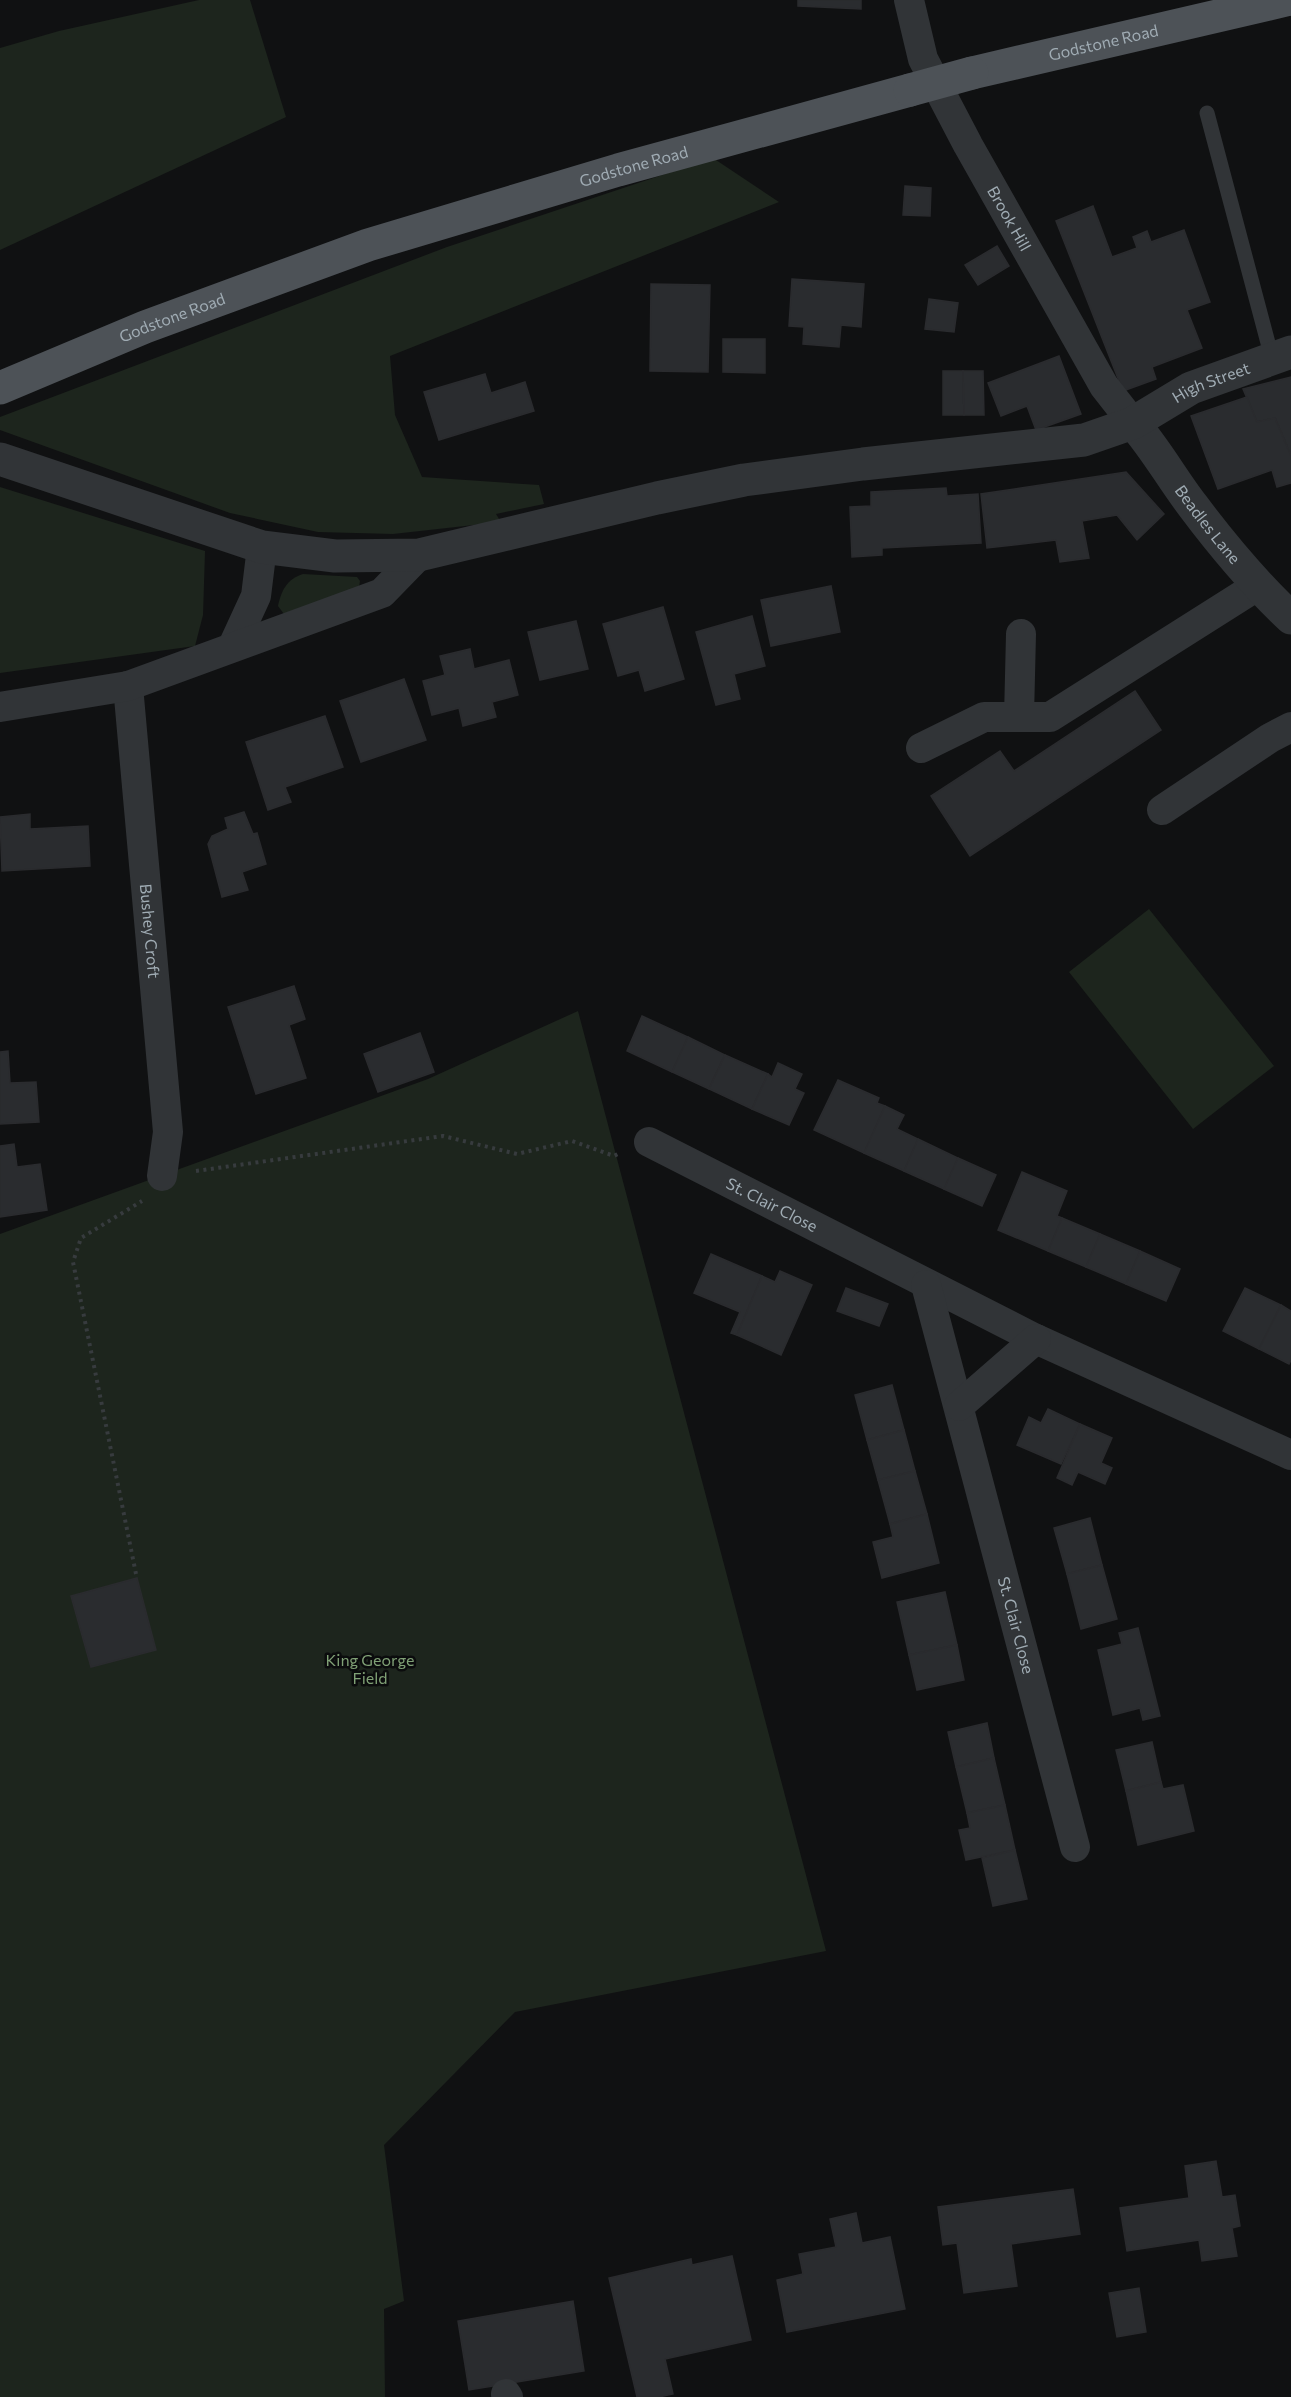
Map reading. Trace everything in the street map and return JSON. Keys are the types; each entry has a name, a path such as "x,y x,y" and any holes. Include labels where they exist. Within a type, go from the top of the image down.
{"main road":[{"name":"Godstone Road","path":"0,388 145,327 368,245 618,170 972,73 1286,0"}],"street":[{"name":"Brook Hill","path":"909,0 924,59 968,145 1104,386 1133,423"},
{"name":"High Street","path":"1133,423 1191,388 1281,355"},
{"path":"0,459 262,547 335,556 418,555 657,498 744,480 863,464 1084,440 1133,423"},
{"name":"Beadles Lane","path":"1133,423 1192,505 1257,586 1291,618"},
{"path":"233,646 256,596 262,547"},
{"path":"0,707 128,686 382,593 418,555"},
{"path":"921,748 984,717 1050,717 1257,586"},
{"path":"1019,717 1022,634"},
{"name":"Bushey Croft","path":"128,686 168,1132 162,1176"},
{"path":"1162,810 1270,738 1291,727"},
{"name":"St. Clair Close","path":"649,1142 1036,1339 1291,1455"},
{"name":"St. Clair Close","path":"926,1285 1075,1847"},
{"path":"959,1406 1036,1339"}],"lane":[{"path":"1207,113 1281,355"}],"path":[{"path":"136,1574 73,1262 81,1238 152,1195 162,1176 443,1136 518,1154 572,1141 614,1156 649,1142"}],"green space":[{"path":"199,0 250,0 286,117 0,250 0,48 59,31"},
{"path":"713,158 779,202 390,356 395,415 422,477 539,485 544,504 496,514 501,522 393,534 318,532 230,513 0,430 0,417 447,247"},
{"path":"0,487 205,551 203,615 195,646 0,673"},
{"path":"303,574 357,577 360,581 359,587 284,614 278,606 281,595 289,582"},
{"path":"1149,909 1274,1066 1193,1129 1069,972"},
{"name":"King George Field","path":"578,1011 826,1951 515,2012 384,2145 404,2301 384,2309 385,2397 0,2397 0,1234 428,1079"}],"building":[{"path":"798,0 861,0 861,9 798,6"},
{"path":"905,186 931,188 930,216 903,215"},
{"path":"1093,206 1112,257 1137,248 1133,237 1147,231 1151,242 1184,230 1210,302 1187,310 1202,348 1152,367 1156,379 1123,391 1056,221"},
{"path":"997,246 1009,266 978,285 965,265"},
{"path":"792,279 864,284 861,327 841,325 839,347 803,344 804,327 789,326"},
{"path":"651,284 710,285 708,372 650,371"},
{"path":"929,299 958,303 954,332 925,329"},
{"path":"723,339 765,339 765,373 723,372"},
{"path":"1059,356 1081,414 1036,430 1027,406 1001,416 988,383"},
{"path":"943,371 963,371 964,415 943,415"},
{"path":"963,371 983,371 984,415 964,415"},
{"path":"485,374 491,393 525,382 534,411 439,440 424,392"},
{"path":"1291,377 1291,456 1275,418 1257,422 1243,389"},
{"path":"1247,397 1257,422 1275,418 1291,456 1291,483 1277,487 1272,470 1218,489 1191,416"},
{"path":"1126,472 1164,514 1137,540 1117,515 1082,521 1089,558 1060,562 1056,540 987,548 981,494"},
{"path":"946,488 947,496 978,494 981,543 882,548 882,555 852,557 850,507 871,506 871,492"},
{"path":"831,586 840,632 771,646 761,600"},
{"path":"663,607 684,679 645,691 639,670 618,676 603,624"},
{"path":"752,616 765,666 734,674 740,699 716,705 696,632"},
{"path":"576,621 588,669 540,680 528,632"},
{"path":"470,649 474,669 509,660 518,695 492,702 496,717 463,726 459,708 432,715 423,681 445,675 440,656"},
{"path":"404,679 426,740 361,762 340,701"},
{"path":"1135,691 1161,730 970,856 931,796 1000,751 1014,771"},
{"path":"325,716 343,767 285,787 291,802 268,810 246,742"},
{"path":"244,812 253,834 257,833 266,864 242,872 248,890 222,897 208,844 212,836 228,829 225,818"},
{"path":"30,814 30,829 88,826 90,866 2,871 0,817"},
{"path":"294,986 305,1019 289,1025 306,1078 256,1094 228,1007"},
{"path":"642,1016 688,1037 672,1072 627,1051"},
{"path":"420,1033 434,1072 378,1092 364,1054"},
{"path":"688,1037 725,1055 709,1089 672,1072"},
{"path":"8,1051 10,1083 36,1082 39,1122 0,1124 0,1052"},
{"path":"725,1055 768,1074 752,1109 709,1089"},
{"path":"778,1063 802,1074 795,1089 804,1093 789,1125 752,1109 768,1074 772,1077"},
{"path":"838,1080 879,1098 877,1103 885,1106 864,1153 814,1130"},
{"path":"885,1106 904,1115 897,1129 918,1139 904,1171 864,1153"},
{"path":"918,1139 958,1158 944,1189 904,1171"},
{"path":"14,1144 17,1167 40,1164 47,1210 0,1217 0,1146"},
{"path":"958,1158 996,1175 982,1206 944,1189"},
{"path":"1022,1172 1067,1191 1057,1216 1062,1218 1048,1251 998,1230"},
{"path":"1062,1218 1100,1234 1086,1267 1048,1251"},
{"path":"1100,1234 1140,1251 1126,1284 1086,1267"},
{"path":"1140,1251 1180,1269 1166,1301 1126,1284"},
{"path":"711,1254 762,1276 737,1335 731,1333 740,1312 694,1293"},
{"path":"780,1271 812,1285 781,1355 737,1335 762,1276 775,1282"},
{"path":"846,1288 888,1304 879,1326 837,1311"},
{"path":"1245,1288 1281,1305 1259,1349 1223,1331"},
{"path":"1281,1305 1291,1311 1291,1360 1289,1364 1259,1349"},
{"path":"892,1385 904,1430 867,1440 855,1395"},
{"path":"1048,1409 1080,1424 1061,1464 1017,1445 1029,1417 1041,1423"},
{"path":"1080,1424 1112,1438 1101,1463 1112,1468 1105,1484 1078,1472 1072,1485 1057,1478"},
{"path":"904,1430 915,1471 878,1480 867,1440"},
{"path":"915,1471 927,1514 890,1524 878,1480"},
{"path":"927,1514 939,1563 882,1578 873,1542 893,1537 890,1524"},
{"path":"1090,1518 1102,1565 1067,1574 1054,1528"},
{"path":"1102,1565 1117,1619 1081,1629 1067,1574"},
{"path":"137,1578 156,1650 91,1667 71,1596"},
{"path":"945,1592 957,1645 909,1655 897,1602"},
{"path":"1138,1628 1160,1716 1143,1720 1140,1708 1113,1715 1098,1650 1122,1644 1119,1633"},
{"path":"957,1645 964,1680 917,1690 909,1655"},
{"path":"987,1723 994,1758 956,1767 948,1732"},
{"path":"1152,1742 1161,1782 1126,1791 1116,1750"},
{"path":"994,1758 1005,1805 967,1813 956,1767"},
{"path":"1161,1782 1163,1789 1183,1785 1194,1831 1138,1845 1126,1791"},
{"path":"1005,1805 1015,1850 966,1860 959,1830 970,1828 967,1813"},
{"path":"1015,1850 1027,1899 993,1906 982,1858"},
{"path":"1216,2161 1222,2197 1235,2195 1240,2226 1232,2228 1237,2256 1202,2261 1199,2240 1127,2251 1120,2208 1189,2198 1185,2166"},
{"path":"1073,2189 1080,2234 1011,2244 1017,2286 964,2293 957,2243 943,2245 938,2207"},
{"path":"856,2213 862,2243 890,2237 905,2309 787,2332 777,2280 803,2274 799,2254 836,2247 830,2219"},
{"path":"732,2256 751,2340 665,2359 673,2394 659,2397 637,2397 609,2278 691,2259 692,2265"},
{"path":"1139,2288 1146,2332 1117,2337 1109,2293"},
{"path":"573,2301 584,2371 469,2390 458,2321"}]}
